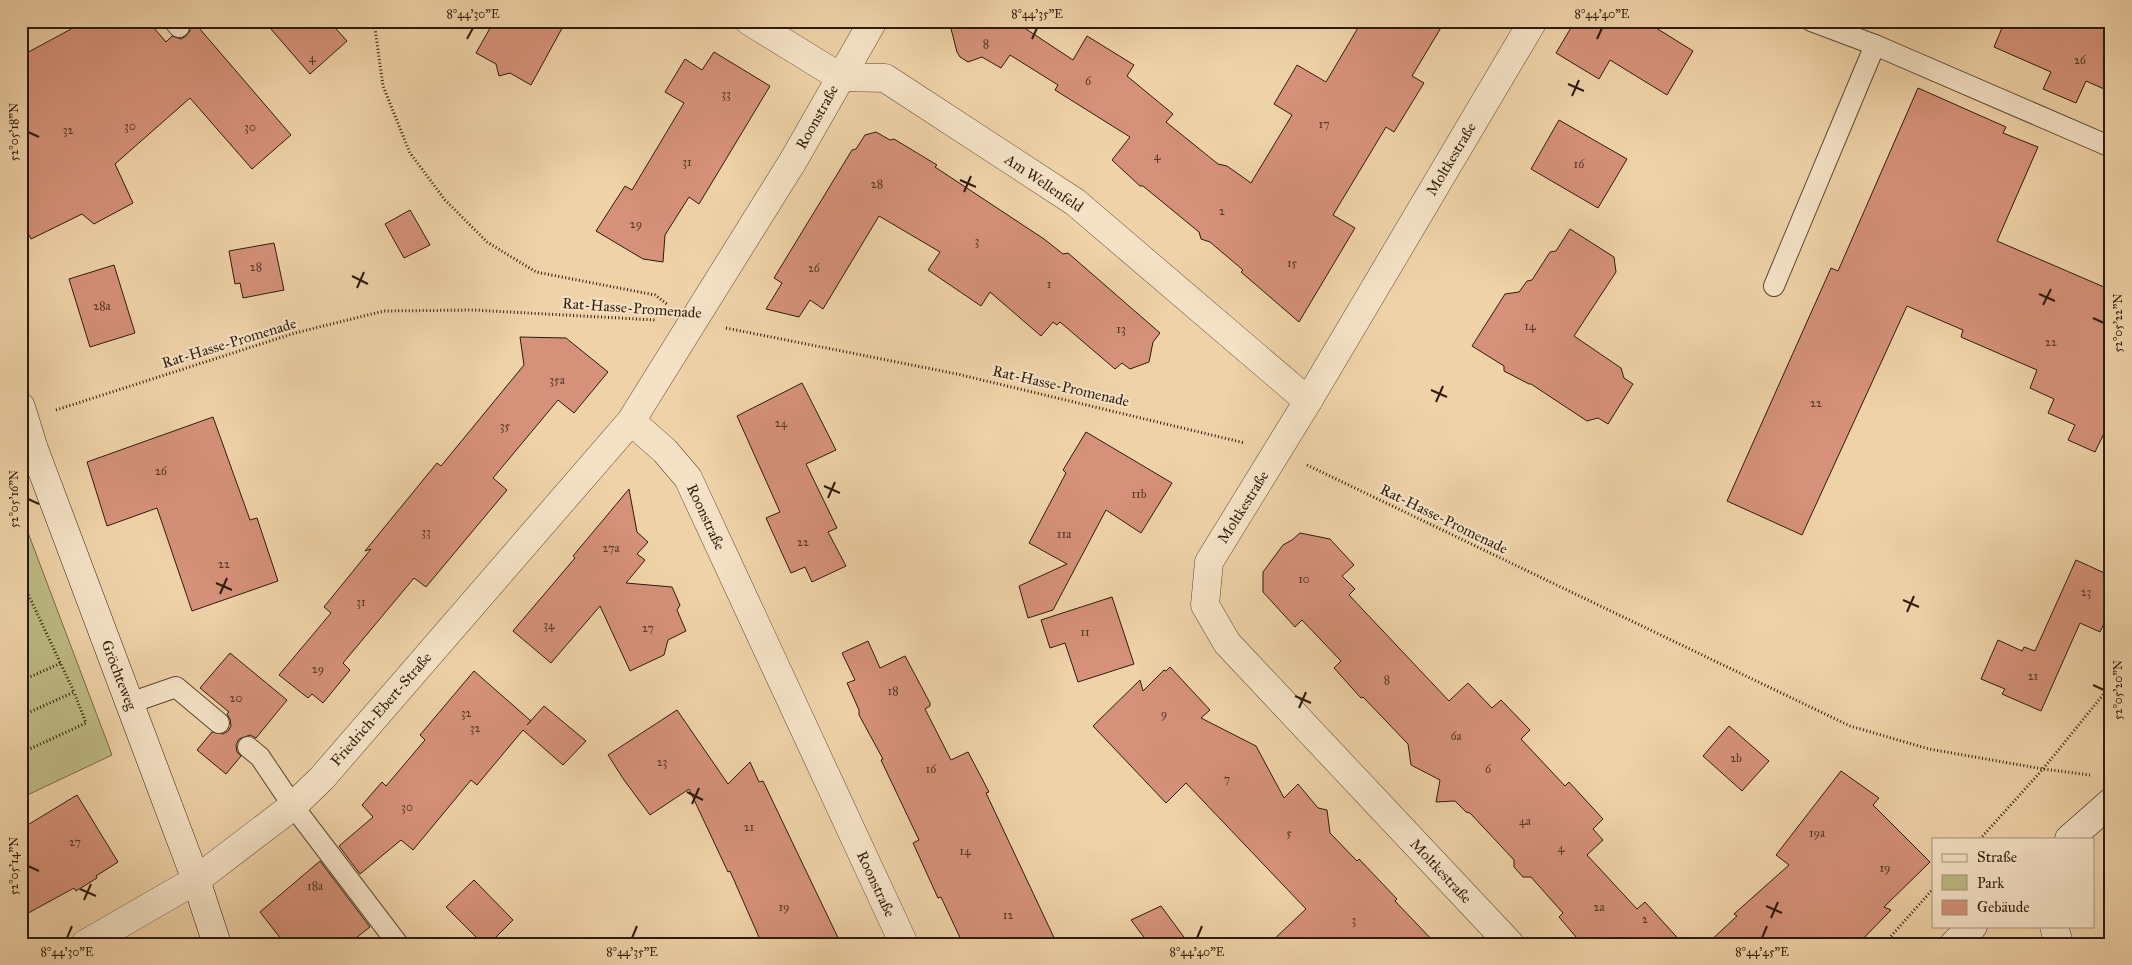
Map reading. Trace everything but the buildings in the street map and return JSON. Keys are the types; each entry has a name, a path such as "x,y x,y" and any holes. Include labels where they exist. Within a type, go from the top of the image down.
{"street":[{"path":"749,21 840,77"},
{"name":"Roonstraße","path":"873,21 793,161 691,321 631,421 665,452 688,478 904,944"},
{"name":"Moltkestraße","path":"1510,944 1228,643 1205,605 1209,562 1308,401 1533,21"},
{"name":"Am Wellenfeld","path":"840,77 885,78 1075,202 1308,401"},
{"name":"Gröchteweg","path":"23,413 196,880 217,944"},
{"name":"Friedrich-Ebert-Straße","path":"85,944 196,880 293,806 322,778 631,421"},
{"path":"2070,838 2111,802"},
{"path":"1954,944 1971,928"},
{"path":"2055,928 2059,944"}],"lane":[{"path":"1812,21 1875,45 2111,147"},
{"path":"1774,286 1875,45"},
{"path":"130,703 176,687 219,723"},
{"path":"248,747 260,757 293,806 398,944"}],"path":[{"path":"374,21 382,86 410,153 445,200 488,242 536,272 655,295 691,321"},
{"name":"Rat-Hasse-Promenade","path":"23,413 295,333 384,311 473,310 691,321 957,374 1278,451 1850,726 1928,750 2090,775"},
{"path":"21,579 61,663 86,723 21,753"},
{"path":"21,596 28,592"},
{"path":"21,681 61,663"},
{"path":"1981,838 2043,769 2111,685"},
{"path":"21,716 74,692"},
{"path":"1884,944 1932,890"}],"green space":[{"path":"21,514 112,755 21,798"}]}
